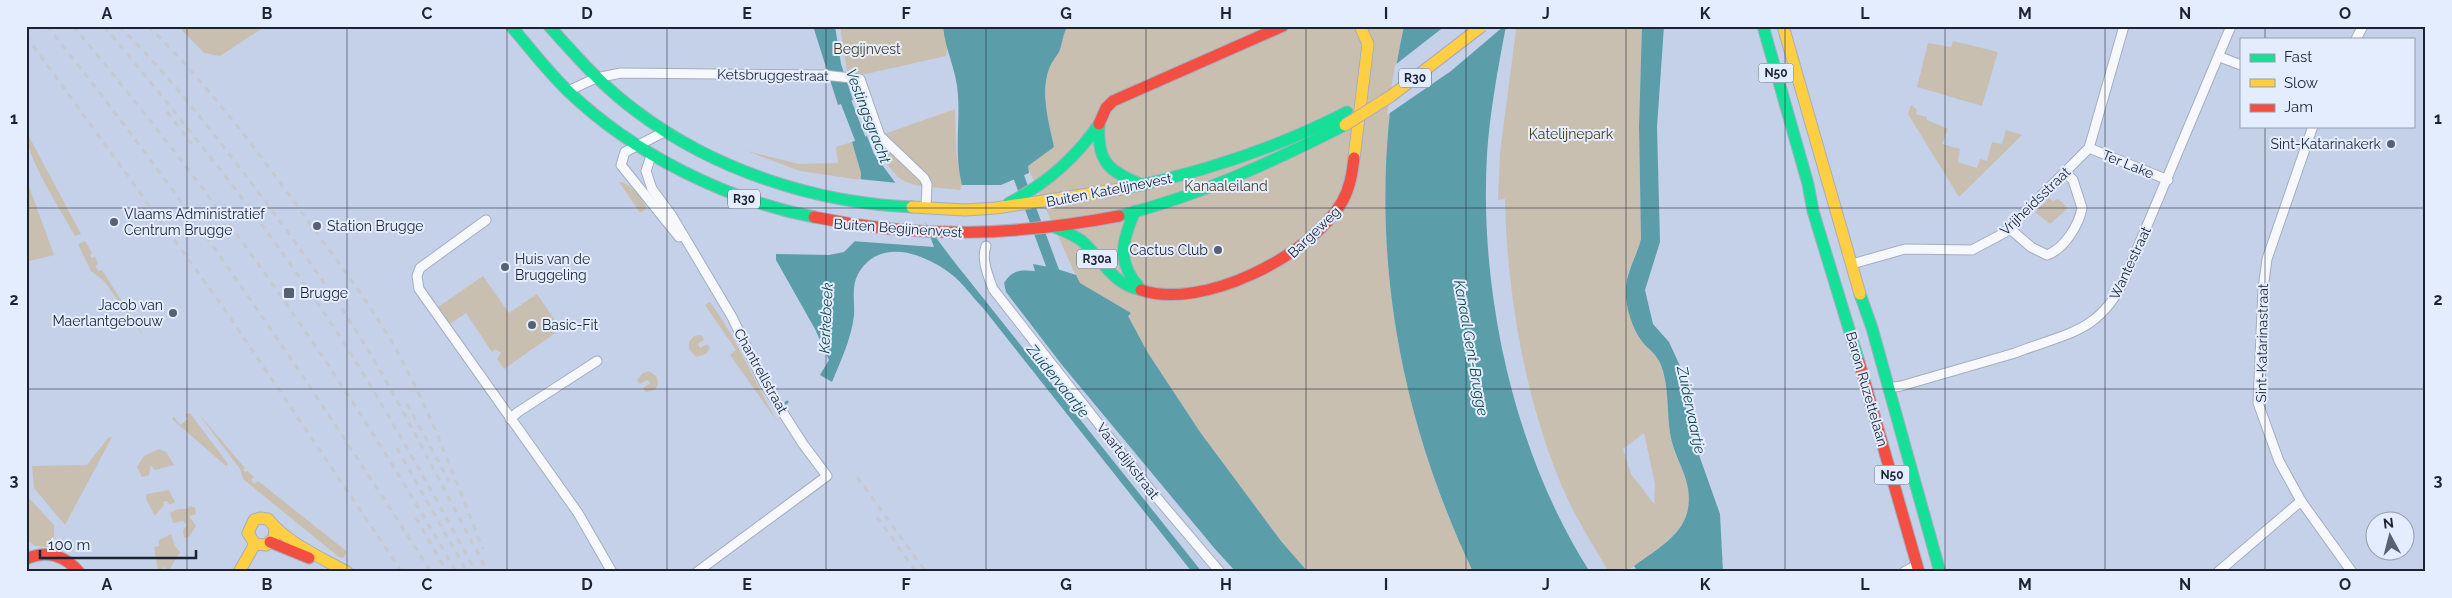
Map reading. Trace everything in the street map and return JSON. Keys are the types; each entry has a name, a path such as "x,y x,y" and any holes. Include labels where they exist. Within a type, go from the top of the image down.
{"main road":[{"name":"Buiten Begijnenvest","path":"511,26 568,91 589,111 651,156 710,186 783,212 843,225 929,233 1020,231"},
{"name":"Buiten Begijnenvest","path":"549,26 563,44 596,78 625,104 664,132 705,156 744,173 782,186 843,198 966,210 997,208 1009,205"},
{"path":"1009,205 1036,189 1068,164 1087,144 1106,108 1113,101 1283,26"},
{"name":"Bargeweg","path":"1141,290 1154,295 1178,296 1262,272 1278,264 1299,249 1337,212 1345,198 1351,181 1366,71 1368,44 1360,26"},
{"name":"Buiten Katelijnevest","path":"1009,205 1042,202 1143,185 1211,169 1270,148 1314,130 1347,112 1412,69 1468,26"},
{"name":"Buiten Katelijnevest","path":"1020,231 1054,227 1135,211 1215,184 1282,156 1345,125 1437,62 1482,26"},
{"name":"Baron Ruzettelaan","path":"1763,26 1808,184 1821,208 1830,240 1831,264 1835,279 1918,568"},
{"name":"Baron Ruzettelaan","path":"1783,26 1863,304 1872,328 1940,572"},
{"path":"1099,124 1098,148 1106,165 1112,171 1143,185"},
{"path":"651,156 664,132"},
{"name":"R30a","path":"1135,211 1127,230 1124,256 1125,269 1141,290"},
{"name":"R30a","path":"1054,227 1076,237 1110,273 1134,290 1141,290"},
{"path":"1835,279 1838,268 1852,264"},
{"path":"1864,379 1873,384 1887,385"},
{"path":"255,544 248,533 252,521 263,517 268,519 275,528 346,572"},
{"path":"255,544 266,545 270,542 274,538 275,528"},
{"path":"270,542 339,572"},
{"path":"239,572 255,544"},
{"path":"26,548 32,556 56,554 65,558 79,572"}],"street":[{"name":"Vrijheidsstraat","path":"1852,264 1905,249 1972,250 2004,233 2089,148 2124,26"},
{"name":"Wantestraat","path":"1887,385 1901,386 2015,353 2033,345 2069,334 2104,313 2117,297 2168,180 2231,26"},
{"path":"2357,38 2363,26"},
{"path":"2220,56 2240,65"},
{"name":"Ketsbruggestraat","path":"568,91 596,78 621,73 852,76 860,79 880,136 924,178 927,184 927,193 923,207"},
{"name":"Sint-Katarinastraat","path":"2312,128 2267,258 2263,288 2258,403 2279,461 2301,501 2352,572"},
{"path":"635,145 664,132"},
{"name":"Chantrellstraat","path":"635,145 625,152 621,165 655,206 698,264 732,317 764,383 803,444 827,476 697,572"},
{"name":"Ter Lake","path":"2089,148 2168,180"},
{"name":"Chantrellstraat","path":"651,156 646,171 648,180 672,216 698,264"},
{"path":"2009,228 2031,247 2047,255 2068,237 2073,231 2082,208 2073,180 2065,172"},
{"path":"486,220 420,268 417,276 419,289 578,513 612,572"},
{"name":"Vaartdijkstraat","path":"986,246 984,252 986,271 993,289 1152,492 1220,572"},
{"path":"510,419 596,362"},
{"path":"2218,572 2301,501"},
{"path":"1904,572 1918,568"}],"green space":[{"path":"178,26 266,26 220,56 204,53"},
{"name":"Begijnvest","path":"840,26 952,26 946,56 866,74 847,71"},
{"name":"Kanaaleiland","path":"1068,26 1404,26 1392,96 1386,166 1386,236 1392,305 1404,373 1422,440 1445,507 1473,572 1308,572 1281,541 1200,432 1148,353 1127,315 1131,313 1079,283 1027,166 1054,147 1046,108 1046,78 1052,62 1059,52"},
{"name":"Katelijnepark","path":"1514,26 1642,26 1639,126 1641,239 1628,272 1626,293 1640,335 1657,359 1663,373 1667,391 1672,443 1688,486 1689,498 1685,518 1673,535 1639,563 1623,571 1609,572 1569,502 1554,467 1542,431 1522,354 1510,275 1505,199 1498,200 1500,153 1516,30","holes":["1644,433 1655,484 1654,504 1631,474 1623,449"]},
{"path":"1953,41 1998,52 1982,106 1917,87 1928,43 1951,47"},
{"path":"1911,105 1917,110 1916,114 1927,117 1927,120 1948,129 1942,144 1960,149 1958,162 1977,168 1980,159 1987,161 1992,142 2002,144 2006,130 2022,135 1959,197 1908,114"},
{"path":"955,109 956,152 962,185 960,190 915,185 897,176 890,168 873,138"},
{"path":"26,131 81,234 75,236 45,184 32,155"},
{"path":"852,142 861,173 861,180 800,171 747,151 799,164 838,163 836,147"},
{"path":"26,178 54,255 26,262"},
{"path":"619,182 627,184 636,191 643,200 646,209 640,213"},
{"path":"2049,198 2053,201 2058,199 2068,208 2050,224 2035,212"},
{"path":"85,241 92,253 90,255 92,258 95,256 98,264 95,266 98,271 102,270 145,338 104,281 91,271 78,244"},
{"path":"483,276 509,313 537,294 561,329 504,369 497,359 501,353 495,349 492,352 466,313 450,324 438,307"},
{"path":"710,302 737,345 777,421 730,355 736,350 705,305"},
{"path":"701,335 704,340 698,344 700,348 707,344 710,348 706,354 696,357 689,349 689,342 694,336"},
{"path":"649,371 657,377 658,384 655,390 646,392 643,388 650,383 647,380 640,384 637,380 643,373"},
{"path":"190,413 228,464 226,466 172,419 174,417 180,425 188,419 185,414"},
{"path":"198,413 245,468 243,470 245,472 248,471 254,477 251,480 254,484 258,481 345,550 347,553 343,558 339,557 243,479 240,469"},
{"path":"112,437 65,525 34,488 32,466 87,465 108,438"},
{"path":"159,449 166,452 174,465 155,470 151,465 149,475 142,477 137,467 144,456"},
{"path":"169,490 175,502 170,505 167,501 163,502 164,505 155,516 146,499 147,494"},
{"path":"26,495 54,525 54,539 47,547 35,546 26,539"},
{"path":"190,506 195,508 196,514 189,516 196,526 189,537 184,538 183,530 187,525 183,521 173,523 170,513 178,509 187,509"},
{"path":"171,534 175,546 180,552 168,572 164,567 158,572 154,547 159,546 159,540"}],"water":[{"path":"813,26 835,26 841,64 853,100 838,105"},
{"path":"943,26 1068,26 1059,52 1052,62 1046,78 1046,108 1054,147 1028,166 1029,173 1001,185 962,185 958,162 957,86"},
{"name":"Kanaal Gent-Brugge","path":"1404,26 1506,26 1492,106 1487,154 1486,207 1489,261 1496,316 1507,371 1522,425 1541,476 1563,526 1590,572 1473,572 1445,507 1422,440 1404,373 1392,305 1386,236 1386,166 1392,96"},
{"path":"1642,26 1664,26 1657,127 1660,242 1645,290 1653,324 1669,342 1680,366 1682,390 1693,438 1720,514 1723,572 1684,572 1678,570 1674,572 1638,572 1634,566 1677,532 1688,510 1689,496 1686,480 1671,438 1667,390 1663,372 1657,358 1637,333 1631,319 1626,296 1626,283 1641,239 1639,126"},
{"name":"Kerkebeek","path":"867,136 874,154 952,259 1202,572 1192,572 983,308 955,278 940,266 915,255 902,252 878,255 867,263 856,279 853,325 832,382 820,375 829,360 815,329 776,260 776,254 829,255 844,252 855,241 859,214 861,173 852,142"},
{"path":"1033,264 1076,275 1080,283 1131,313 1128,316 1148,353 1200,432 1281,541 1308,572 1236,572 1215,549 1062,365 1006,292 1004,283 1007,278 1018,271 1035,271"}],"pier":[{"path":"1445,26 1504,26 1451,71 1387,115 1395,65"},
{"path":"858,179 898,183 923,217 934,247 851,241 857,214"}],"waterway":[{"name":"Vestingsgracht","path":"841,89 865,151"},
{"path":"1014,164 1057,280"}],"railway":[{"path":"47,26 149,158 247,294 431,572"},
{"path":"73,26 178,156 277,290 370,429 456,572"},
{"path":"104,26 236,190 298,274 356,362 476,572"},
{"path":"119,26 176,87 211,131 262,197 335,299 390,388 488,572"},
{"path":"148,26 193,73 234,122 351,279 376,316 399,354 420,395 483,549"},
{"path":"26,36 223,307 402,572"},
{"path":"167,112 192,144"},
{"path":"407,404 449,481"},
{"path":"397,448 467,572"},
{"path":"857,477 926,572"},
{"path":"877,517 916,572"},
{"path":"416,518 447,572"}],"traffic: fast":[{"path":"511,26 569,92 622,135 652,154 683,171 748,199 814,217"},
{"path":"549,26 590,71 624,102 666,132 698,150 767,180 803,190 839,199 912,207"},
{"path":"1763,26 1808,184 1813,211 1859,362"},
{"path":"1127,188 1156,182 1240,158 1294,137 1347,112"},
{"path":"1009,203 1023,196 1059,170 1090,137 1099,124"},
{"path":"1119,216 1178,199 1235,177 1345,125"},
{"path":"1099,126 1100,149 1103,158 1122,176 1143,185"},
{"path":"1135,211 1124,241 1124,259 1132,278 1139,287"},
{"path":"1054,227 1082,241 1115,277 1131,287 1141,290"},
{"path":"1860,294 1872,328 1940,572"}],"traffic: slow":[{"path":"1354,158 1368,44 1360,26"},
{"path":"1345,125 1391,96 1482,26"},
{"path":"1783,26 1860,294"},
{"path":"912,207 965,210 996,208 1127,188"},
{"path":"275,528 274,538 266,545 255,544 248,533 254,520 260,518 268,519 294,542 347,572"},
{"path":"239,572 255,544"}],"traffic: jam":[{"path":"1099,124 1106,108 1113,101 1283,26"},
{"path":"1141,290 1166,294 1193,293 1223,286 1281,259 1306,241 1327,222 1342,202 1349,186 1354,158"},
{"path":"814,217 891,229 966,232 1042,228 1119,216"},
{"path":"1859,362 1919,572"},
{"path":"270,542 309,558"},
{"path":"26,559 41,555 55,556 61,558 79,572"}],"place":[{"name":"Sint-Katarinakerk","path":"2391,144"},
{"name":"Vlaams Administratief Centrum Brugge","path":"114,222"},
{"name":"Station Brugge","path":"317,226"},
{"name":"Cactus Club","path":"1218,250"},
{"name":"Huis van de Bruggeling","path":"505,267"},
{"name":"Brugge","path":"289,293"},
{"name":"Jacob van Maerlantgebouw","path":"173,313"},
{"name":"Basic-Fit","path":"532,325"}],"water label":[{"name":"Zuidervaartje","path":"1058,381"},
{"name":"Zuidervaartje","path":"1691,410"}]}
